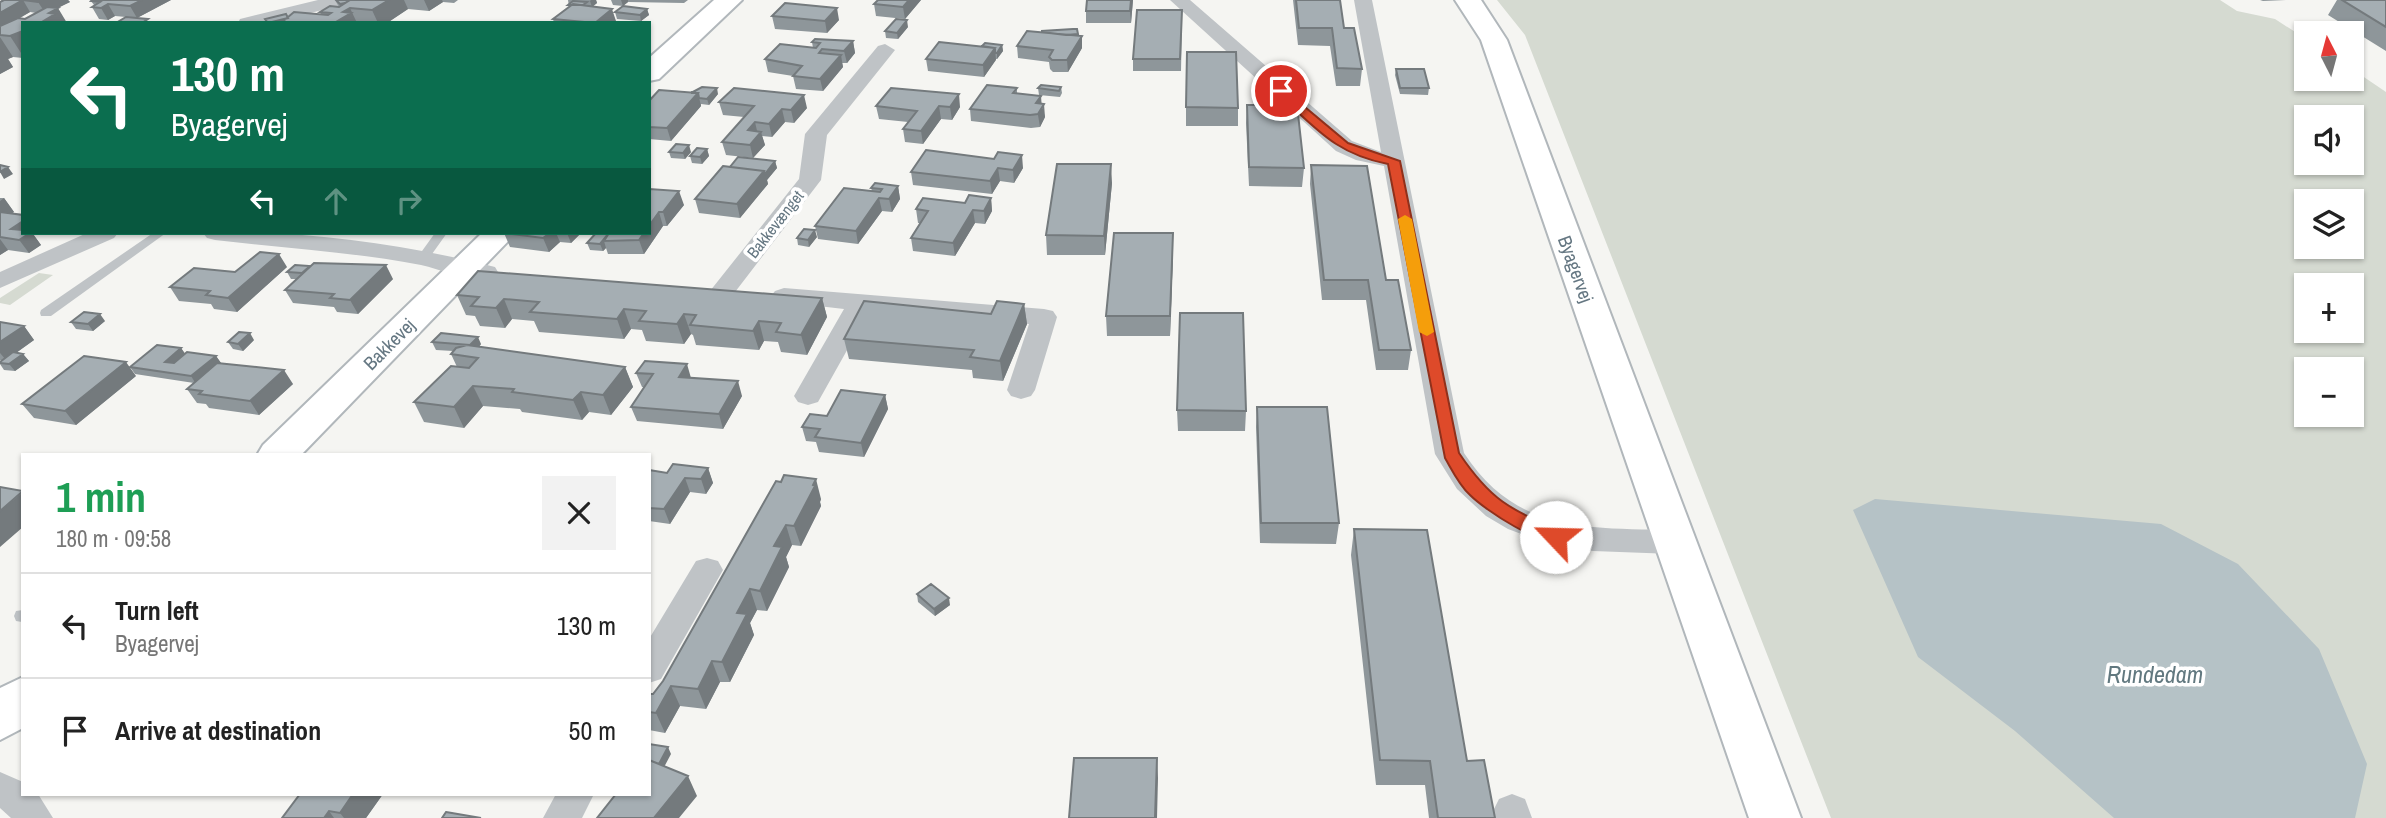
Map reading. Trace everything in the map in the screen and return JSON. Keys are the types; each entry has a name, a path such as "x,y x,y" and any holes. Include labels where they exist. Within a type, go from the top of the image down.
{"street":[{"path":"244,19 340,0"},
{"path":"652,67 729,0"},
{"path":"1179,0 1344,146 1364,155 1394,161"},
{"path":"1363,0 1450,454 1474,489 1504,513 1556,537 1673,542"},
{"name":"Byagervej","path":"1468,0 1494,40 1673,542 1775,818"},
{"name":"Bakkevænget","path":"723,291 810,180 816,134 885,50"},
{"path":"0,281 102,235"},
{"path":"232,235 423,258 465,270 505,273"},
{"name":"Bakkevej","path":"278,453 498,235"},
{"path":"696,289 1044,317 1021,390"},
{"path":"808,396 861,302"},
{"path":"651,666 707,570"},
{"path":"0,719 21,698"},
{"path":"0,788 19,800 34,818"},
{"path":"562,818 575,796"}],"lane":[{"path":"46,313 157,235"},
{"path":"423,258 440,235"}],"shaded area":[{"path":"1497,0 2220,0 2237,11 2275,19 2294,31 2294,91 2364,91 2364,77 2386,92 2386,818 1831,818 1525,35"},
{"path":"39,273 53,275 10,305 0,303 0,298"}],"water":[{"name":"Rundedam","path":"1875,499 2161,524 2238,564 2319,649 2367,764 2355,818 2114,818 2015,731 1918,657 1853,510"}],"building":[{"path":"23,0 0,13 0,2"},
{"path":"92,0 142,0 130,6 108,4 101,8 92,7 100,2"},
{"path":"336,0 350,0 340,4"},
{"path":"350,0 389,0 372,10 350,8 343,12 351,13 337,21 283,21 294,12 328,15 331,13 320,12 330,6 339,7"},
{"path":"878,0 909,0 903,7 874,4"},
{"path":"1087,0 1131,0 1130,11 1086,11"},
{"path":"1296,0 1340,0 1344,28 1354,28 1362,69 1337,68 1332,28 1299,28"},
{"path":"2342,0 2386,0 2386,27"},
{"path":"573,1 587,2 583,5 568,5"},
{"path":"785,3 837,8 825,21 772,16"},
{"path":"573,4 612,9 597,21 553,19"},
{"path":"623,6 647,9 640,15 615,12"},
{"path":"47,7 58,8 49,13 55,14 43,21 21,21 21,32 10,36 0,35 0,26 18,18 25,19"},
{"path":"1137,10 1182,10 1180,59 1133,59"},
{"path":"286,14 288,18 276,21 265,19"},
{"path":"126,17 148,19 145,21 119,21"},
{"path":"896,19 907,20 897,33 885,31"},
{"path":"1077,29 1078,34 1042,32 1042,31"},
{"path":"1027,31 1082,36 1067,60 1052,60 1049,57 1053,50 1017,46"},
{"path":"815,39 853,41 844,51 822,49 819,53 841,55 820,79 793,76 802,66 765,59 780,44 816,48 820,43 812,42"},
{"path":"939,42 995,48 983,65 926,59"},
{"path":"985,43 1002,45 995,53 995,48 982,46"},
{"path":"1187,52 1236,52 1238,108 1186,107"},
{"path":"1396,69 1424,69 1429,88 1400,88"},
{"path":"987,85 1017,88 1013,93 1041,96 1036,103 1044,104 1038,114 1030,115 970,109"},
{"path":"1041,85 1061,87 1059,91 1038,88"},
{"path":"702,87 717,88 707,99 699,98 698,93 691,93"},
{"path":"734,88 804,95 791,110 782,109 769,124 755,122 748,130 761,132 750,145 722,142 754,106 719,102"},
{"path":"891,88 959,94 950,107 939,106 921,131 903,129 917,111 876,106"},
{"path":"659,90 698,93 667,128 651,127 651,99"},
{"path":"1247,105 1297,105 1304,168 1249,167"},
{"path":"676,144 689,145 683,153 669,152"},
{"path":"697,148 707,149 700,157 690,156"},
{"path":"926,150 994,159 998,152 1022,155 1013,170 998,168 990,181 911,172"},
{"path":"738,157 775,161 765,174 764,171 730,167"},
{"path":"1057,164 1111,164 1104,236 1046,235"},
{"path":"1311,165 1367,166 1386,280 1398,280 1411,350 1379,350 1368,280 1324,280"},
{"path":"723,166 764,171 737,204 695,199"},
{"path":"875,183 898,186 889,199 879,198 856,231 815,226 844,188 880,192 882,189 871,188"},
{"path":"651,189 679,191 663,212 659,212 651,223"},
{"path":"969,195 991,198 984,211 973,210 953,243 911,238 928,211 916,209 923,198 965,203"},
{"path":"0,212 21,215 21,222 11,229 21,230 21,235 27,235 19,240 0,237"},
{"path":"804,229 815,230 808,240 797,238"},
{"path":"1114,233 1173,233 1170,316 1106,316"},
{"path":"520,235 547,235 543,238"},
{"path":"594,235 607,235 600,244 587,243"},
{"path":"608,235 643,235 639,240 604,241"},
{"path":"260,252 279,254 228,298 206,295 210,291 170,287 194,268 235,272"},
{"path":"314,263 386,265 350,300 330,298 334,294 285,290"},
{"path":"295,265 310,266 302,273 287,272"},
{"path":"478,271 822,298 801,335 776,332 781,323 759,321 753,331 690,325 696,315 684,314 677,324 639,321 646,311 624,309 617,319 530,312 539,302 504,299 496,308 471,306 479,297 457,295"},
{"path":"864,301 991,314 997,301 1024,304 1000,361 970,357 974,350 844,339"},
{"path":"84,312 100,314 88,324 71,322"},
{"path":"1180,313 1243,313 1246,411 1177,410"},
{"path":"0,322 24,326 0,342"},
{"path":"239,332 250,333 238,344 228,342"},
{"path":"441,333 478,337 470,345 432,342"},
{"path":"157,345 181,348 165,362 174,363 187,352 216,356 191,376 130,367"},
{"path":"467,345 625,367 603,395 581,392 573,400 512,392 514,389 473,386 454,407 414,402 451,366 469,368 478,358 451,354 456,348"},
{"path":"13,352 23,354 9,364 0,363 0,362"},
{"path":"84,356 126,362 65,411 22,404"},
{"path":"645,361 687,364 679,377 738,381 719,414 631,407 653,374 636,373"},
{"path":"217,363 284,370 250,401 199,394 202,391 187,389"},
{"path":"841,390 885,395 861,443 815,437 820,429 802,427 810,414 827,416"},
{"path":"1257,407 1327,407 1339,523 1261,523"},
{"path":"673,464 708,468 701,479 685,478 664,509 651,508 651,470 667,473"},
{"path":"784,475 816,479 794,526 786,525 774,546 782,547 760,591 750,589 737,613 747,614 722,662 712,661 698,689 671,686 656,713 651,712 651,694 663,681 776,481 781,482"},
{"path":"0,487 21,491 21,493 0,511"},
{"path":"1354,529 1427,530 1467,761 1484,760 1495,818 1438,818 1430,761 1380,760"},
{"path":"931,584 949,598 934,609 917,594"},
{"path":"651,744 668,747 659,764 651,761"},
{"path":"1074,758 1157,758 1155,818 1069,818"},
{"path":"651,761 688,776 654,818 597,818 614,796 651,796"},
{"path":"298,796 352,796 340,813 329,811 324,818 282,818"},
{"path":"446,812 481,818 442,818"}],"slow traffic":[{"path":"1405,219 1427,332"}],"route":[{"path":"1281,91 1344,146 1364,155 1394,161 1450,454 1474,489 1504,513 1556,537"}]}
